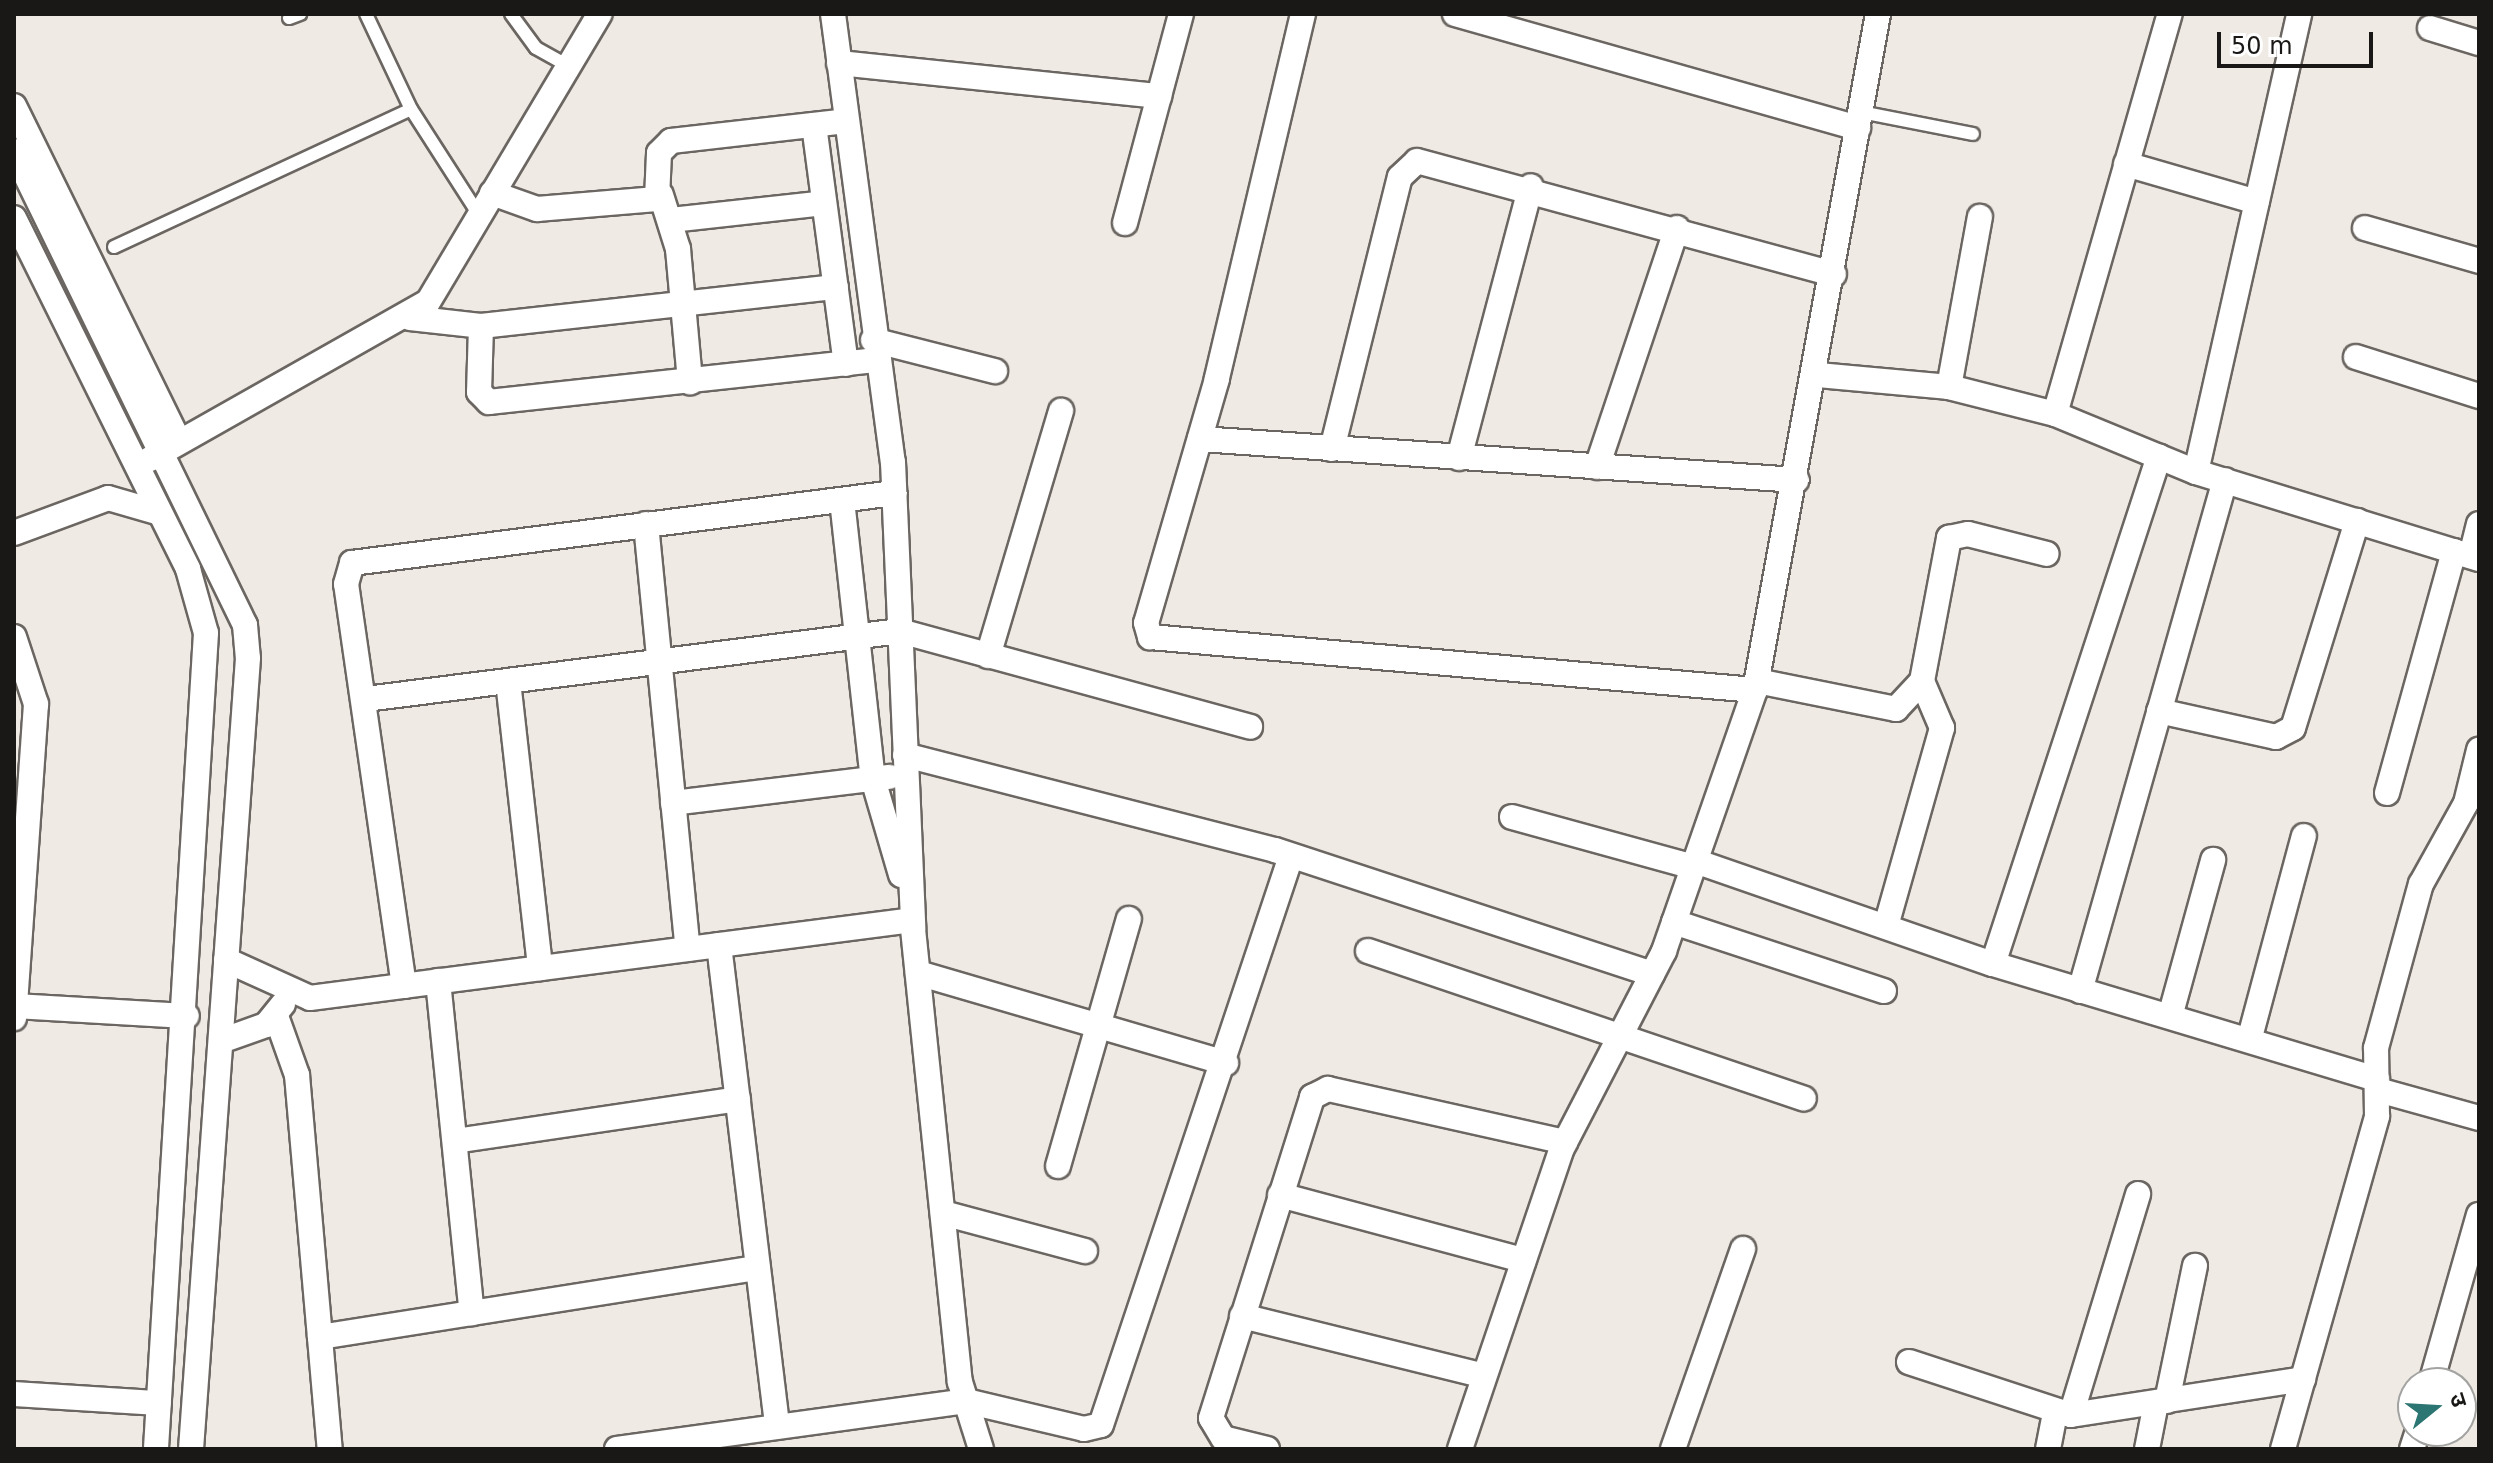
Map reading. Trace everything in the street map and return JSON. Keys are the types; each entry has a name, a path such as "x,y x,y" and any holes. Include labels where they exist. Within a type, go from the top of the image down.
{"street":[{"path":"138,468 170,446 410,318 428,302 600,14"},
{"path":"833,14 894,493 912,915 966,1401 981,1449"},
{"path":"1125,223 1181,14"},
{"path":"1303,14 1200,439 1146,623 1150,637 1756,686 1896,709 1922,681 1949,538 1968,534 2047,554"},
{"path":"1455,14 1859,120"},
{"path":"1460,1449 1565,1142 1652,974 1674,922 1756,686 1818,375 1878,14"},
{"path":"2055,414 2170,14"},
{"path":"2196,472 2299,14"},
{"path":"2430,28 2479,43"},
{"path":"839,63 1159,96"},
{"path":"14,106 170,446 245,625 221,1041 191,1449"},
{"path":"690,382 671,220 661,195 659,153 671,141 846,121"},
{"path":"814,125 846,364"},
{"path":"14,151 170,446"},
{"path":"1332,449 1407,167 1430,160 1531,186 1834,274"},
{"path":"2126,164 2257,202"},
{"path":"1459,458 1531,186"},
{"path":"492,193 549,209 661,195"},
{"path":"671,220 824,203"},
{"path":"1949,387 1980,217"},
{"path":"14,218 160,513 199,598 206,633 187,1016 156,1449"},
{"path":"1597,467 1677,228"},
{"path":"2365,228 2479,261"},
{"path":"410,318 481,326 836,287"},
{"path":"481,326 479,392 489,402 846,364 875,350 995,371"},
{"path":"2356,357 2479,396"},
{"path":"1818,375 1949,387 2055,414 2196,472 2468,555"},
{"path":"988,656 1061,411"},
{"path":"1200,439 1797,480"},
{"path":"1993,964 2159,456"},
{"path":"2080,991 2225,480"},
{"path":"404,986 366,699 346,584 352,563 894,493"},
{"path":"14,533 108,498 160,513"},
{"path":"842,500 873,779 912,915"},
{"path":"2159,711 2276,737 2293,728 2357,521"},
{"path":"646,524 688,949"},
{"path":"2387,793 2479,524"},
{"path":"366,699 900,631 1250,727"},
{"path":"14,637 25,706 14,1018"},
{"path":"508,681 540,968"},
{"path":"1886,926 1942,728 1922,681"},
{"path":"2283,1449 2378,1084 2376,1048 2421,884 2466,803 2479,750"},
{"path":"673,803 873,779 906,765 1291,856 1652,974"},
{"path":"1512,817 1694,864 1993,964 2250,1037 2479,1118"},
{"path":"2250,1037 2304,836"},
{"path":"617,1449 966,1401 1084,1429 1108,1419 1291,856"},
{"path":"2171,1013 2213,860"},
{"path":"226,960 263,972 290,991 310,998 719,945 912,915"},
{"path":"1058,1166 1129,919"},
{"path":"1674,922 1884,991"},
{"path":"719,945 777,1427"},
{"path":"1368,951 1621,1034 1804,1099"},
{"path":"918,973 1226,1063"},
{"path":"438,981 472,1313"},
{"path":"221,1041 276,1016 290,991"},
{"path":"14,1006 187,1016"},
{"path":"276,1016 297,1075 330,1449"},
{"path":"1267,1449 1223,1438 1211,1418 1280,1195 1319,1091 1565,1142"},
{"path":"455,1141 738,1099"},
{"path":"2048,1449 2063,1414 2138,1194"},
{"path":"1280,1195 1523,1260"},
{"path":"943,1213 1085,1251"},
{"path":"2436,1367 2479,1215"},
{"path":"1673,1449 1743,1249"},
{"path":"2147,1449 2162,1402 2195,1266"},
{"path":"320,1337 758,1268"},
{"path":"1242,1316 1484,1376"},
{"path":"1909,1362 2063,1414 2162,1402 2303,1379"},
{"path":"14,1394 159,1403"}],"lane":[{"path":"366,14 411,109 479,215"},
{"path":"511,14 536,48 569,66"},
{"path":"114,247 411,109"},
{"path":"1859,120 1973,134"}]}
